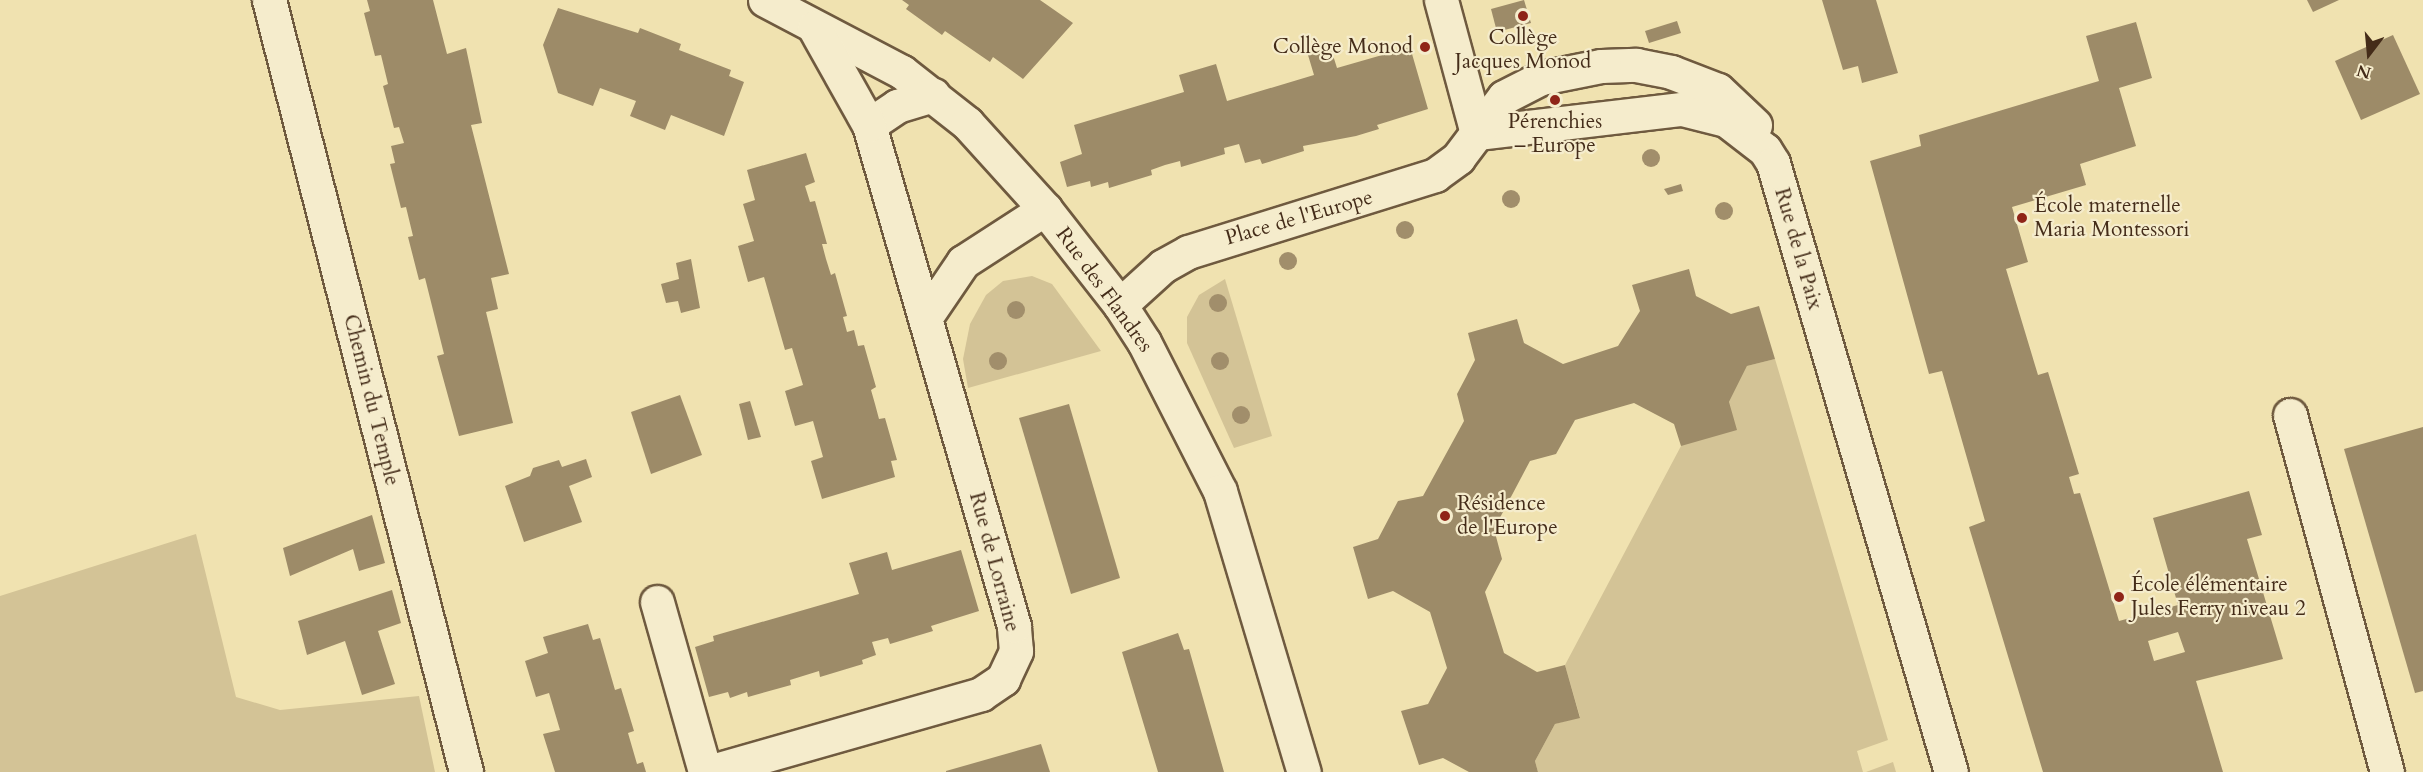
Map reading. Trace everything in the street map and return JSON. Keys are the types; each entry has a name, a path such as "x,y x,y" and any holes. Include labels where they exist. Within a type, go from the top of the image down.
{"street":[{"name":"Rue des Flandres","path":"765,0 902,72 967,123 1045,208 1120,305 1144,342 1220,491 1304,772"},
{"path":"1449,2 1477,134"},
{"name":"Chemin du Temple","path":"276,9 466,772"},
{"name":"Rue de Lorraine","path":"657,602 706,772 981,694 1003,679 1016,651 1014,626 869,124 814,27"},
{"name":"Place de l'Europe","path":"1120,305 1163,266 1188,252 1421,182 1458,158 1504,97 1526,83 1601,66 1636,65 1688,77 1718,90 1745,112 1773,163"},
{"path":"869,124 897,106 933,95"},
{"name":"Rue de la Paix","path":"1477,134 1682,108 1713,114 1739,127 1758,142 1773,163 1951,772"},
{"path":"925,318 963,262 1045,208"},
{"path":"904,248 932,261 963,262"},
{"path":"2290,415 2387,772"}],"shaded area":[{"path":"1032,276 1052,284 1101,351 968,388 963,359 970,324 986,295 1003,281"},
{"path":"1225,279 1272,436 1234,448 1187,343 1187,317 1199,295"},
{"path":"1775,359 1888,740 1857,751 1863,772 1538,772 1535,761 1555,724 1580,717 1565,665 1681,446 1729,402 1747,366"},
{"path":"196,534 236,697 280,710 419,696 435,772 0,772 0,596"},
{"path":"1893,762 1896,772 1866,772"}],"building":[{"path":"367,0 433,0 447,54 466,48 482,123 471,125 509,274 491,278 498,309 486,312 513,423 459,436 437,356 444,354 425,278 419,280 408,237 413,236 406,207 401,208 390,164 395,163 391,146 404,143 399,127 394,128 383,86 388,84 381,55 375,56 364,13 370,11"},
{"path":"902,0 1040,0 1073,23 1023,79 993,57 990,62 945,31 942,35 906,9 909,5"},
{"path":"1524,0 1531,23 1497,32 1491,9"},
{"path":"1822,0 1876,0 1898,73 1862,83 1858,66 1843,70"},
{"path":"2307,0 2339,0 2313,12"},
{"path":"558,8 638,33 640,28 681,44 679,50 731,70 729,76 744,82 724,136 671,115 665,130 630,116 636,101 600,88 593,106 558,93 543,45"},
{"path":"1677,21 1681,33 1649,43 1645,31"},
{"path":"2136,22 2152,78 2119,88 2136,146 2080,164 2086,185 2012,207 2028,262 2006,269 2038,375 2048,372 2079,474 2069,477 2074,494 2080,493 2119,621 2178,605 2153,518 2249,491 2262,535 2247,539 2283,659 2196,681 2223,772 2043,772 1969,527 1985,521 1942,371 1929,374 1870,161 1921,146 1919,135 2099,81 2086,36","holes":["2178,632 2185,652 2154,661 2148,641"]},
{"path":"2393,35 2420,94 2361,120 2335,61"},
{"path":"1410,47 1428,109 1377,125 1379,129 1356,136 1303,146 1304,151 1262,164 1260,159 1245,163 1239,144 1224,148 1225,154 1181,167 1180,161 1165,165 1151,170 1152,175 1109,188 1108,182 1091,187 1090,181 1067,187 1060,162 1082,154 1074,125 1184,92 1179,75 1216,64 1227,101 1314,75 1308,55 1331,49 1337,68"},
{"path":"806,153 815,182 805,186 810,202 815,201 827,244 822,244 826,259 831,275 835,273 847,316 843,317 847,332 854,330 858,346 864,345 876,387 871,390 879,419 885,418 897,460 891,461 895,477 822,499 811,461 823,457 813,421 795,426 785,391 803,385 792,348 785,350 764,277 748,282 738,246 754,241 743,204 755,200 747,170"},
{"path":"1681,184 1683,191 1668,195 1664,189"},
{"path":"691,259 700,308 681,313 678,301 666,303 661,284 679,279 676,263"},
{"name":"Résidence de l'Europe","path":"1689,269 1696,296 1731,314 1759,306 1775,359 1747,366 1729,402 1737,430 1681,446 1674,424 1634,403 1575,420 1556,454 1530,461 1494,529 1502,559 1485,592 1504,653 1537,672 1565,665 1580,718 1555,724 1535,761 1538,772 1469,772 1443,758 1419,765 1401,711 1428,704 1447,668 1430,612 1393,591 1368,599 1353,547 1378,539 1398,501 1423,496 1464,421 1457,394 1475,360 1468,333 1517,319 1524,343 1563,364 1618,346 1640,311 1632,285"},
{"path":"680,395 702,455 651,474 631,412"},
{"path":"750,401 761,437 748,440 739,404"},
{"path":"1069,404 1120,578 1071,594 1019,418"},
{"path":"2423,427 2423,691 2415,693 2344,449"},
{"path":"586,459 592,477 569,486 582,522 524,542 505,486 530,476 533,468 559,460 562,467"},
{"path":"372,515 385,563 359,571 353,549 290,576 283,548"},
{"path":"961,550 979,611 931,626 933,631 890,644 888,638 872,642 876,655 862,660 863,664 820,677 819,671 790,680 791,685 748,697 747,692 730,698 728,692 709,697 695,647 714,641 713,636 859,594 849,563 887,552 892,570"},
{"path":"392,590 401,623 378,631 395,684 362,695 345,641 307,655 298,621"},
{"path":"588,624 593,640 600,638 615,690 621,688 634,731 628,733 637,764 643,762 646,772 555,772 543,734 560,730 549,693 536,697 525,661 548,653 543,637"},
{"path":"1178,633 1184,650 1189,649 1224,772 1158,772 1122,652"},
{"path":"1041,744 1050,772 946,772 946,771"}],"place":[{"name":"Collège Jacques Monod","path":"1523,16"},
{"name":"Collège Monod","path":"1425,47"},
{"name":"Pérenchies – Europe","path":"1555,100"},
{"name":"École maternelle Maria Montessori","path":"2022,218"},
{"name":"Résidence de l'Europe","path":"1445,516"},
{"name":"École élémentaire Jules Ferry niveau 2","path":"2119,597"}]}
